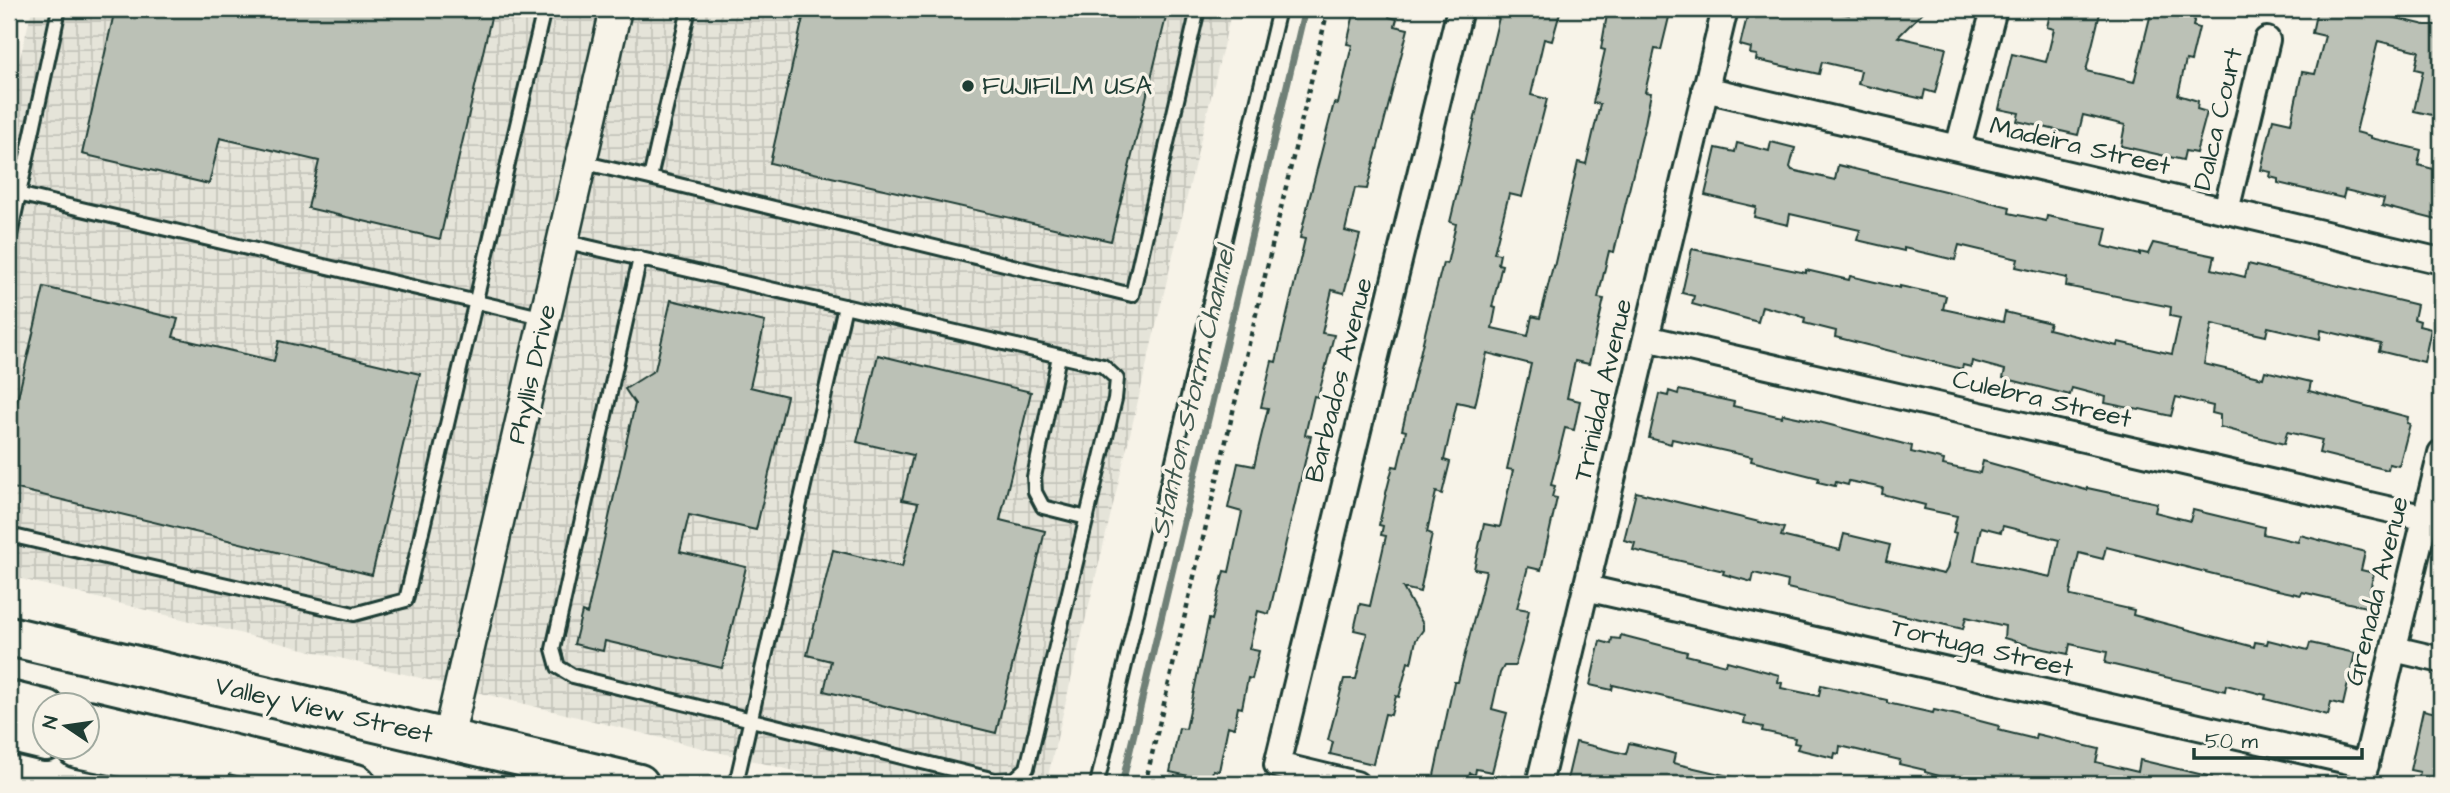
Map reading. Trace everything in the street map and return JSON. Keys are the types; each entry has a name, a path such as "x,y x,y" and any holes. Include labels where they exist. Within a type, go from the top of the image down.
{"main road":[{"name":"Valley View Street","path":"9,636 639,784"},
{"path":"9,701 32,707"},
{"path":"102,723 356,784"},
{"path":"9,736 32,738"},
{"path":"102,752 261,784"}],"street":[{"name":"Phyllis Drive","path":"448,739 616,9"},
{"name":"Barbados Avenue","path":"1356,784 1277,765 1460,9"},
{"name":"Trinidad Avenue","path":"1539,784 1724,9"},
{"path":"1958,148 1994,9"},
{"name":"Dalca Court","path":"2226,211 2267,40"},
{"name":"Madeira Street","path":"1705,89 2441,261"},
{"name":"Culebra Street","path":"1646,338 2426,518"},
{"name":"Grenada Avenue","path":"2364,775 2441,453"},
{"name":"Tortuga Street","path":"1586,588 2364,775"},
{"path":"2394,649 2441,660"}],"lane":[{"path":"9,240 13,194 59,9"},
{"path":"9,535 354,614 406,600 544,9"},
{"path":"650,178 689,9"},
{"path":"581,162 1132,295 1198,9"},
{"path":"1097,784 1279,9"},
{"path":"13,194 545,318"},
{"path":"562,240 640,258 1059,356 1103,366 1116,379 1115,399 1027,768 1015,779 995,780 573,676 558,667 553,649 640,258"},
{"path":"736,784 845,306"},
{"path":"1059,356 1034,477 1035,492 1043,507 1087,518"}],"path":[{"path":"1145,784 1328,9"}],"shaded area":[{"path":"32,9 1232,9 1046,784 847,784 9,576 9,104"}],"building":[{"path":"115,9 493,9 440,239 308,208 319,161 220,138 209,184 82,154"},
{"name":"FUJIFILM USA","path":"805,9 1168,9 1111,241 770,163"},
{"path":"1355,9 1391,9 1389,17 1397,19 1395,26 1408,29 1367,189 1355,188 1345,231 1360,235 1344,293 1332,290 1322,333 1334,335 1318,397 1314,396 1305,435 1311,436 1269,614 1258,611 1249,649 1259,651 1252,679 1248,678 1242,708 1238,707 1234,728 1228,726 1219,771 1213,770 1211,781 1170,772 1179,728 1186,729 1209,619 1212,620 1224,571 1229,572 1242,512 1228,508 1238,463 1254,466 1268,408 1261,407 1272,361 1276,362 1305,239 1300,238 1308,204 1334,103 1338,104 1352,45 1347,44"},
{"path":"1501,9 1561,9 1552,41 1544,39 1531,95 1547,99 1522,197 1509,194 1494,253 1500,254 1498,264 1502,265 1492,307 1496,308 1492,328 1528,336 1532,316 1540,318 1578,162 1586,164 1600,104 1593,103 1605,50 1601,49 1608,9 1671,9 1661,50 1655,49 1645,92 1651,93 1645,124 1614,252 1609,251 1598,298 1604,299 1589,364 1575,361 1567,398 1580,401 1574,430 1565,428 1551,485 1555,486 1552,497 1557,498 1541,570 1528,567 1517,608 1529,610 1524,635 1515,666 1504,666 1500,673 1492,709 1507,713 1492,772 1476,769 1475,775 1470,773 1467,784 1452,784 1433,780 1454,682 1458,682 1486,571 1474,569 1484,524 1500,527 1513,470 1507,469 1531,364 1487,353 1475,406 1457,402 1444,460 1450,462 1442,494 1436,492 1427,532 1432,534 1420,592 1403,588 1423,624 1423,630 1416,640 1411,663 1408,662 1399,697 1396,696 1391,715 1385,714 1373,764 1330,754 1333,742 1328,740 1344,679 1356,679 1367,633 1354,630 1360,604 1370,606 1386,536 1381,535 1383,526 1379,525 1386,493 1393,466 1398,467 1406,431 1402,430 1427,325 1443,263 1447,264 1456,224 1450,222"},
{"path":"1749,9 1824,9 1849,15 1850,9 1926,9 1898,37 1946,48 1935,93 1925,90 1923,99 1858,84 1861,71 1822,62 1819,74 1756,60 1757,55 1750,54 1751,48 1740,45"},
{"path":"2051,9 2101,9 2086,71 2134,82 2152,9 2197,9 2193,26 2199,28 2191,61 2186,60 2178,95 2198,101 2197,109 2207,112 2196,153 2185,151 2183,160 2121,146 2125,125 2083,115 2078,135 2017,121 2019,113 1999,109 2012,54 2046,62 2054,29 2047,27"},
{"path":"2317,9 2359,9 2425,25 2441,25 2441,117 2414,111 2423,71 2415,69 2419,51 2378,41 2356,132 2421,150 2418,165 2441,171 2441,221 2382,206 2384,199 2345,190 2343,198 2278,183 2278,179 2270,177 2271,172 2261,170 2273,119 2291,123 2302,72 2315,74 2325,36 2312,33"},
{"path":"1771,142 1795,148 1790,167 1792,170 1835,180 1838,165 2010,207 2009,213 2046,221 2047,216 2107,228 2103,246 2140,255 2140,252 2148,254 2153,243 2215,256 2212,269 2245,277 2248,264 2417,305 2414,319 2420,321 2419,326 2431,329 2424,362 2379,351 2381,344 2321,330 2320,339 2268,327 2266,336 2212,324 2204,364 2263,378 2265,371 2311,382 2309,391 2408,417 2407,423 2410,424 2399,466 2389,464 2388,470 2319,453 2322,440 2287,432 2284,444 2220,427 2220,415 2212,413 2213,406 2176,397 2171,416 2139,410 2105,403 2106,397 2072,388 2070,395 2003,378 2005,370 1972,361 1971,367 1963,365 1962,369 1835,337 1836,331 1804,323 1805,318 1797,315 1762,306 1758,322 1692,304 1694,296 1682,293 1692,249 1806,273 1806,270 1849,280 1850,276 1946,296 1943,309 2003,322 2005,312 2050,323 2048,329 2117,346 2118,342 2172,354 2180,318 2170,316 2171,307 2066,286 2067,278 2016,267 2018,259 1959,245 1955,260 1904,248 1904,251 1857,240 1860,230 1790,214 1788,225 1754,217 1756,207 1705,195 1716,148 1735,152 1737,143 1769,151"},
{"path":"44,287 178,319 173,337 274,361 279,341 420,374 372,575 9,487 9,435"},
{"path":"671,300 765,322 750,387 787,396 756,530 689,515 680,552 746,567 722,668 605,641 603,651 574,644 582,612 587,614 635,404 625,389 655,370"},
{"path":"878,355 1031,392 1000,520 1045,531 996,733 824,691 831,661 807,655 833,550 902,567 918,503 902,500 913,455 857,442"},
{"path":"1679,390 1734,402 1733,406 1815,421 1912,446 1911,452 1944,460 1943,465 1980,473 1983,461 2086,490 2087,488 2157,503 2155,512 2190,521 2193,510 2264,527 2263,534 2298,542 2300,535 2365,552 2361,570 2374,573 2366,607 2302,592 2301,595 2269,588 2106,547 2103,559 2079,553 2070,593 2071,596 2134,610 2133,615 2254,647 2255,642 2267,644 2268,640 2308,650 2310,643 2355,653 2343,705 2331,702 2328,715 2265,699 2266,695 2226,685 2225,691 2105,663 2107,652 2070,644 2068,654 2035,647 2004,638 2005,626 1966,617 1963,629 1787,588 1788,581 1754,573 1752,582 1723,574 1724,571 1633,550 1635,543 1624,540 1636,492 1784,528 1781,536 1840,550 1844,534 1890,545 1886,561 1944,574 1947,569 1956,533 1953,532 1957,516 1924,509 1925,505 1882,494 1883,488 1849,481 1848,485 1836,482 1835,486 1818,482 1819,478 1751,461 1752,457 1672,439 1671,444 1649,438 1659,394 1668,396 1669,391 1678,394","holes":["2003,526 2059,540 2051,577 1974,561 1981,527 2001,532"]},
{"path":"1621,635 1687,652 1686,655 1726,665 1727,661 1779,675 1781,688 1819,696 1821,685 1887,700 1887,703 1957,715 1999,726 1998,730 2035,739 2036,734 2099,749 2096,762 2138,772 2140,760 2212,777 2211,784 2014,784 1984,778 1982,784 1967,784 1899,764 1900,760 1840,746 1839,754 1835,753 1834,758 1797,749 1799,744 1794,743 1795,738 1762,731 1763,727 1744,723 1745,716 1613,685 1612,690 1590,685 1600,641 1611,644 1612,638 1620,639"},
{"path":"2423,710 2441,714 2441,784 2417,784 2420,772 2410,770"},
{"path":"1576,742 1626,754 1629,743 1668,752 1675,754 1673,763 1733,777 1732,784 1566,784"}],"waterway":[{"name":"Stanton Storm Channel","path":"1122,784 1305,9"},
{"path":"61,783 68,784"}],"place":[{"name":"FUJIFILM USA","path":"968,86"}]}
